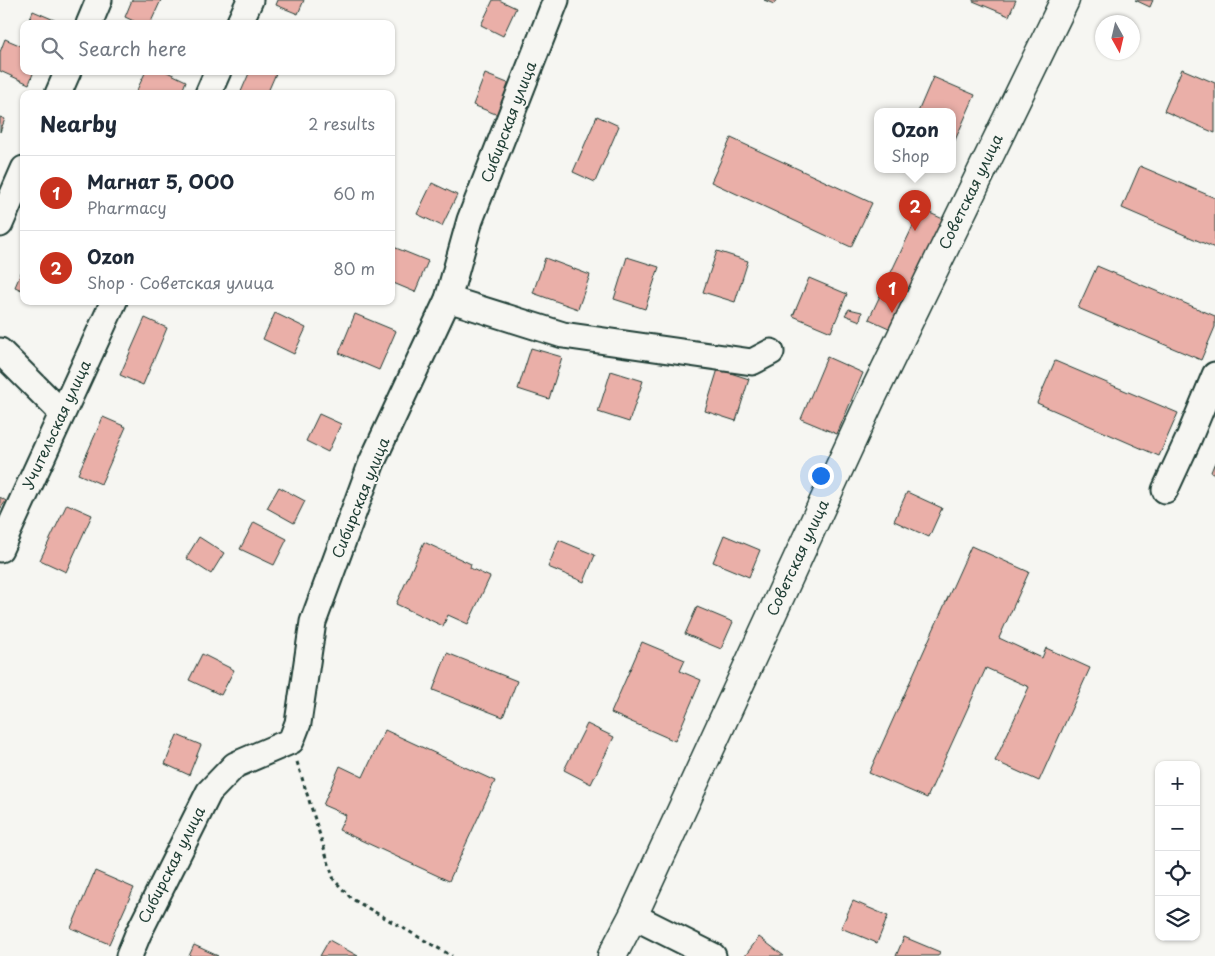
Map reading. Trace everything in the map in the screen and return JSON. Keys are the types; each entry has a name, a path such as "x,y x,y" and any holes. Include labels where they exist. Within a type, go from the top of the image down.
{"main road":[{"name":"Советская улица","path":"612,956 633,916 870,401 1065,0"}],"street":[{"path":"91,20 100,0"},
{"path":"241,20 250,0"},
{"name":"Сибирская улица","path":"129,956 138,934 209,792 235,765 291,741 298,723 313,622 372,462 448,299 470,220 556,0"},
{"path":"60,90 66,75"},
{"path":"210,90 216,75"},
{"path":"0,224 13,181"},
{"path":"448,299 563,335 752,362 771,352"},
{"name":"Учительская улица","path":"0,550 112,305"},
{"path":"0,351 62,414"},
{"path":"1165,490 1215,376"},
{"path":"633,916 713,956"}],"path":[{"path":"291,741 334,880 352,899 452,956"}],"building":[{"path":"132,0 161,0 152,20 131,20 125,17"},
{"path":"278,0 304,0 298,14 276,5"},
{"path":"493,0 499,0 516,8 503,36 481,25"},
{"path":"764,0 776,0 774,4"},
{"path":"973,0 1016,0 1009,16"},
{"path":"1135,0 1153,0 1150,7"},
{"path":"33,11 54,20 30,20"},
{"path":"5,39 20,45 20,75 32,75 29,84 0,71 0,52"},
{"path":"1182,69 1215,83 1215,133 1164,111"},
{"path":"485,74 510,84 498,115 473,105"},
{"path":"144,75 173,75 186,81 183,90 137,90"},
{"path":"248,75 275,75 269,90 242,90"},
{"path":"933,77 975,95 956,138 956,108 920,108"},
{"path":"597,116 619,126 595,182 573,172"},
{"path":"0,117 5,119 0,132"},
{"path":"731,138 872,203 851,247 711,182"},
{"path":"1140,166 1215,198 1215,248 1122,208"},
{"path":"432,183 457,195 442,226 417,214"},
{"path":"921,209 943,219 891,329 869,319"},
{"path":"395,248 428,261 415,292 395,284"},
{"path":"717,251 748,261 735,302 703,292"},
{"path":"627,257 659,267 645,309 614,299"},
{"path":"545,258 590,275 578,309 533,293"},
{"path":"1097,266 1215,316 1215,327 1201,360 1078,308"},
{"path":"20,275 20,289 15,287"},
{"path":"809,278 847,294 831,332 793,316"},
{"path":"849,309 862,312 860,321 845,315"},
{"path":"275,313 306,328 294,354 263,339"},
{"path":"355,314 396,331 379,370 339,353"},
{"path":"145,318 167,328 143,385 120,375"},
{"path":"531,348 562,357 549,399 518,389"},
{"path":"827,357 863,373 837,434 801,419"},
{"path":"1055,361 1178,413 1159,456 1037,403"},
{"path":"718,369 749,379 736,421 705,411"},
{"path":"611,371 643,381 629,422 598,412"},
{"path":"319,414 341,424 328,452 306,441"},
{"path":"103,417 126,427 101,484 78,474"},
{"path":"1215,462 1215,474 1211,472"},
{"path":"279,487 305,501 294,523 267,508"},
{"path":"907,492 942,508 929,537 894,521"},
{"path":"0,497 6,501 0,509"},
{"path":"67,504 92,515 66,572 40,560"},
{"path":"254,522 287,539 274,565 240,549"},
{"path":"724,535 760,550 749,577 713,562"},
{"path":"199,537 224,553 211,574 186,558"},
{"path":"559,540 595,555 584,582 548,567"},
{"path":"424,542 471,564 470,568 490,577 468,624 448,615 443,626 396,604"},
{"path":"971,546 1029,572 999,638 1042,658 1046,648 1090,668 1039,781 995,761 1029,687 986,668 927,798 869,773"},
{"path":"697,607 733,622 721,649 685,634"},
{"path":"642,642 685,660 680,671 701,680 675,741 611,713"},
{"path":"447,653 517,681 503,717 433,690"},
{"path":"202,654 234,670 221,695 189,680"},
{"path":"587,724 614,737 591,784 564,770"},
{"path":"385,730 495,781 449,881 339,830 346,815 323,805 340,766 363,777"},
{"path":"177,735 201,745 189,775 165,764"},
{"path":"95,871 134,888 109,944 71,928"},
{"path":"853,901 888,916 877,943 841,928"},
{"path":"759,937 784,956 745,956"},
{"path":"904,937 940,952 938,956 896,956"},
{"path":"329,940 358,956 320,956"},
{"path":"194,945 218,956 189,956"}],"place":[{"name":"Ozon","path":"915,231"},
{"name":"Магнат 5, ООО","path":"892,313"}]}
